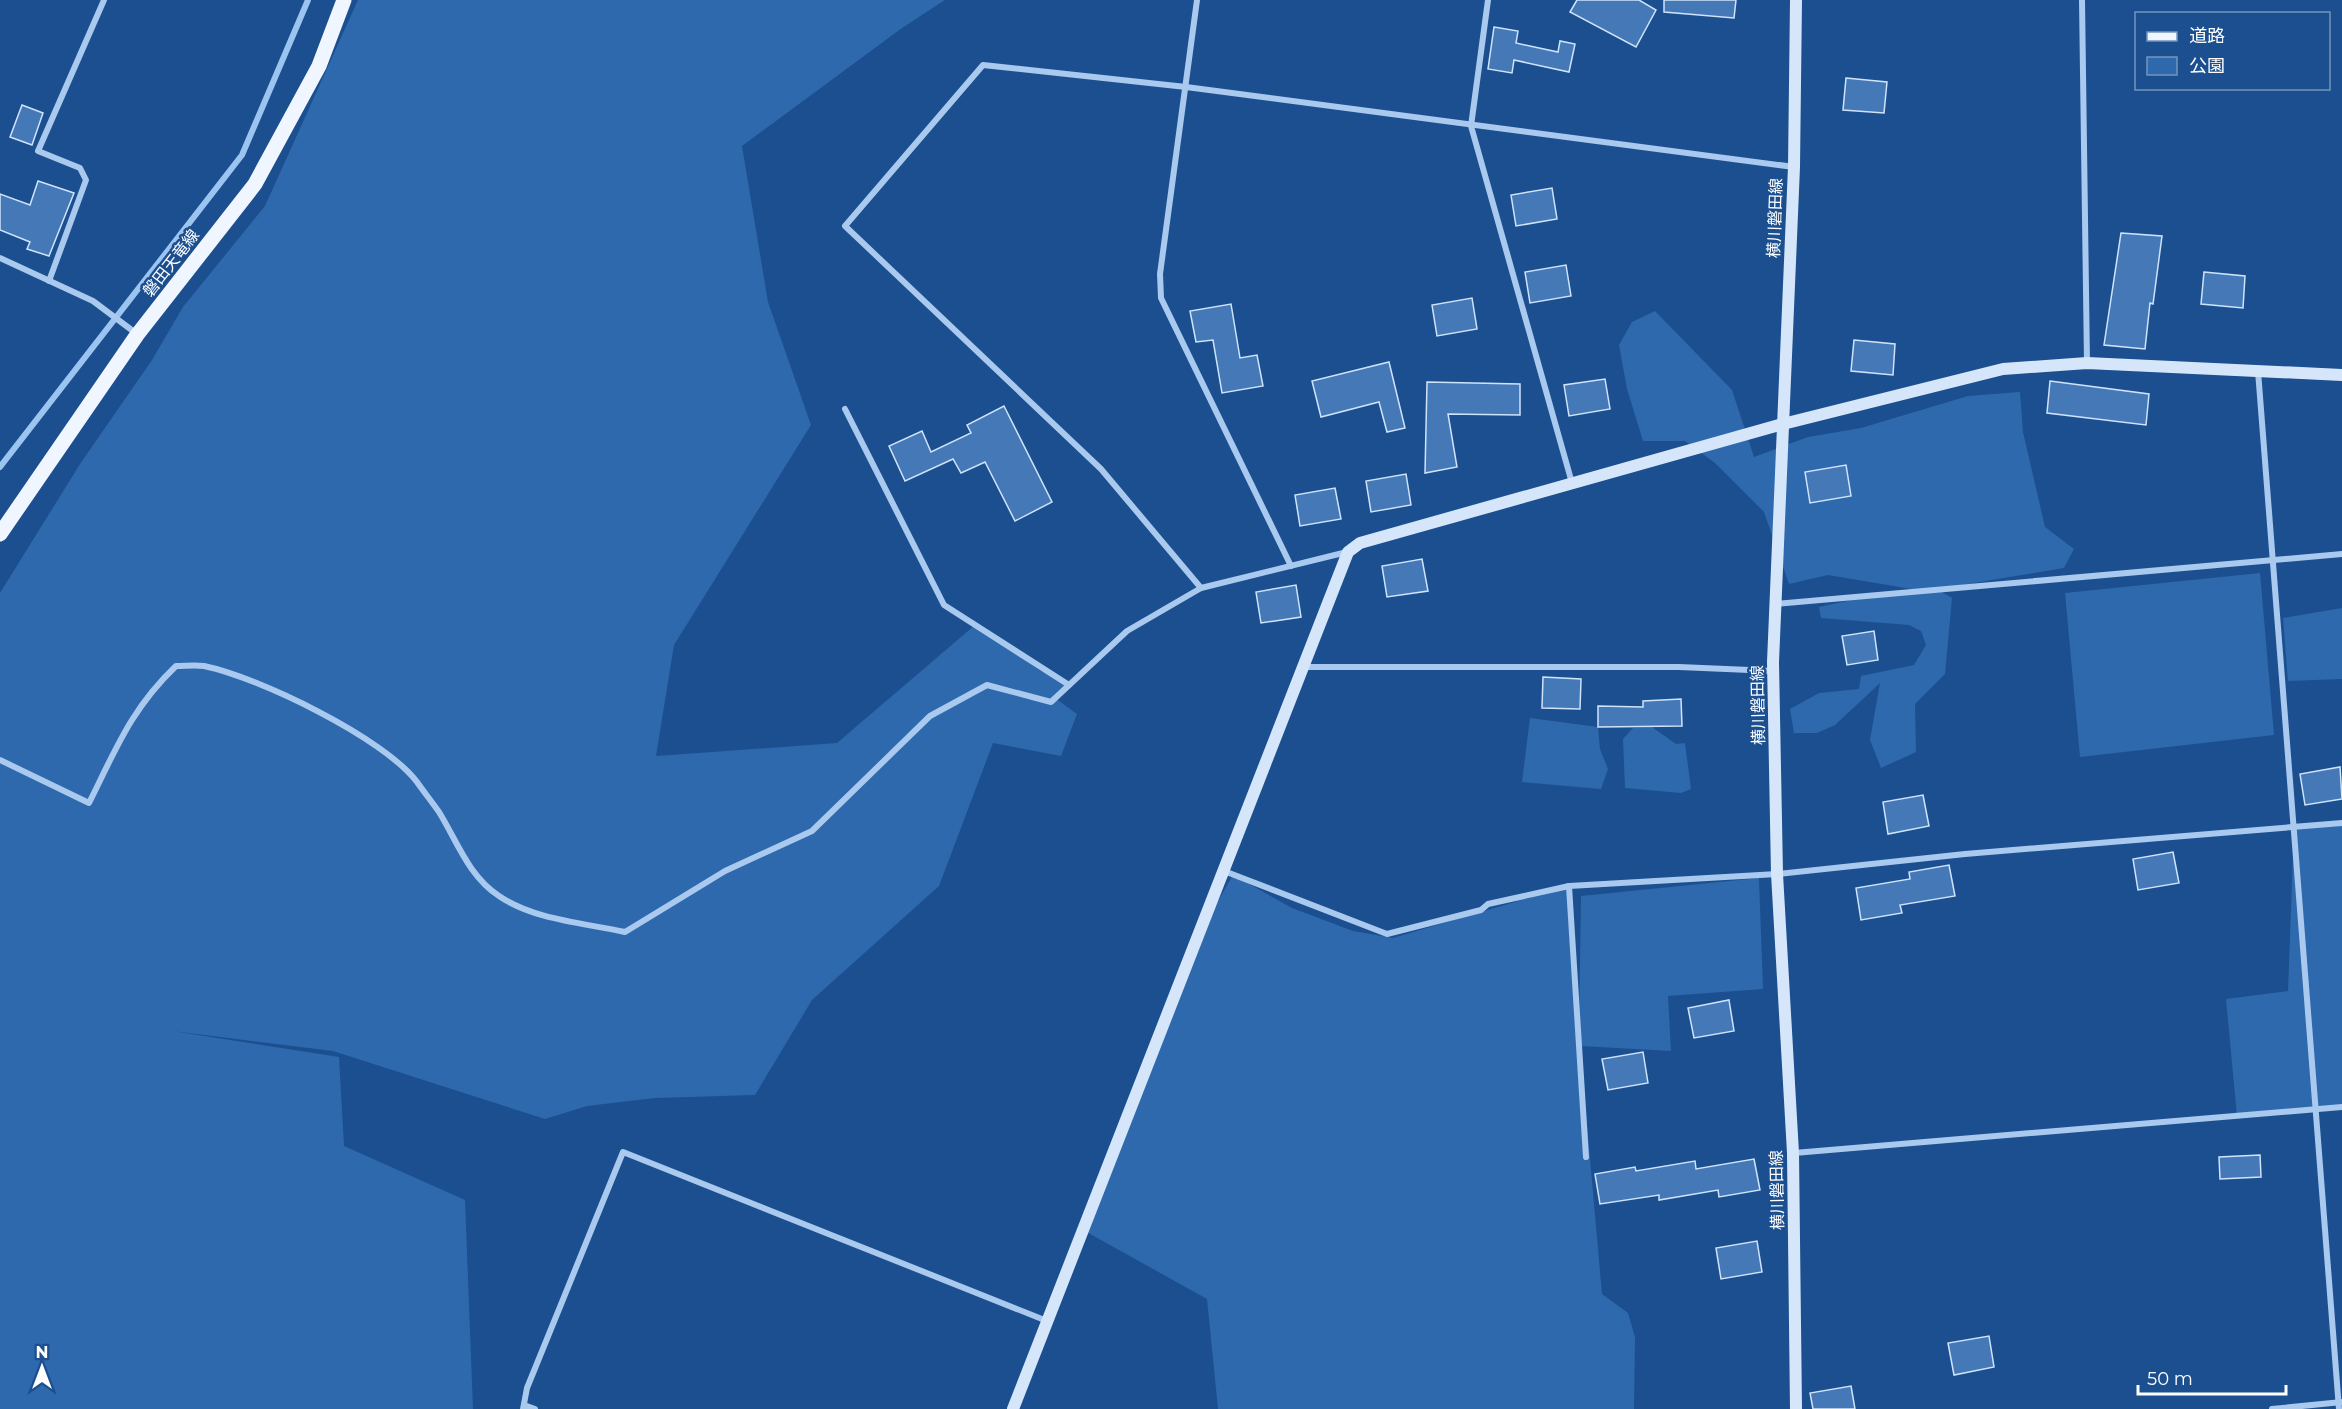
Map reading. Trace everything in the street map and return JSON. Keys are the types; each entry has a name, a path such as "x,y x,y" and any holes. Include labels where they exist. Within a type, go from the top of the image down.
{"main road":[{"name":"磐田天竜線","path":"0,534 137,334 255,184 319,66 344,0"}],"street":[{"path":"49,281 86,180 80,168 38,151 104,0"},
{"path":"1197,0 1160,274 1161,298 1290,566"},
{"path":"1488,0 1472,126 1572,483"},
{"name":"横川磐田線","path":"1796,0 1794,167 1774,671 1777,874 1793,1153 1796,1409"},
{"path":"2082,0 2086,363"},
{"path":"1201,588 1101,469 845,226 983,65 1186,87 1794,167"},
{"path":"0,258 93,301 137,334"},
{"path":"0,760 89,803 132,716 151,690 176,666 202,666 289,698 369,740 415,779 439,812 465,858 485,886 500,897 526,910 625,932 725,871 812,831 930,716 987,685 1051,702 1127,631 1201,588 1348,552 1360,543 1783,424 2002,369 2086,363 2342,375"},
{"path":"2258,371 2340,1404 2272,1409"},
{"path":"845,409 944,605 1069,685"},
{"path":"1013,1409 1348,552"},
{"path":"1775,604 2342,554"},
{"path":"1303,667 1679,667 1774,671"},
{"path":"1223,871 1387,934 1481,910 1488,904 1569,886 1777,874 1965,854 2342,822"},
{"path":"1569,886 1586,1157"},
{"path":"1793,1153 2342,1107"},
{"path":"535,1409 524,1407 527,1388 623,1152 1047,1321"}],"green space":[{"path":"358,0 945,0 902,28 742,146 768,302 811,425 674,645 656,756 837,743 975,625 1039,670 1069,685 1055,698 1077,714 1061,756 993,743 939,886 812,1000 755,1095 655,1098 587,1106 545,1119 333,1051 172,1031 339,1057 344,1146 465,1200 473,1409 0,1409 0,593 80,464 152,360 183,307 265,206"},
{"path":"1655,311 1732,390 1754,457 1808,437 1861,428 1968,396 2020,392 2023,432 2045,527 2074,549 2064,568 1937,589 1952,598 1945,674 1915,704 1916,752 1881,768 1870,740 1880,683 1835,725 1817,733 1794,733 1790,709 1819,693 1859,689 1861,676 1914,665 1926,645 1921,631 1909,625 1821,618 1819,607 1870,596 1923,591 1828,575 1789,584 1764,512 1715,463 1685,441 1643,441 1627,389 1619,345 1632,322"},
{"path":"2260,573 2274,735 2080,757 2065,593"},
{"path":"2342,608 2342,679 2288,681 2283,618"},
{"path":"1530,718 1598,727 1600,749 1608,769 1601,789 1522,782"},
{"path":"1652,727 1676,744 1685,743 1691,789 1681,793 1625,788 1623,739 1633,728"},
{"path":"2342,823 2342,1107 2237,1116 2226,999 2288,991 2294,827"},
{"path":"1233,875 1292,908 1353,931 1393,938 1569,886 1579,1028 1581,896 1759,878 1763,989 1668,996 1671,1051 1580,1046 1602,1294 1628,1313 1635,1337 1634,1409 1218,1409 1207,1299 1083,1230 1198,935"}],"building":[{"path":"1577,0 1639,0 1656,10 1636,47 1570,12"},
{"path":"1664,0 1736,0 1734,18 1664,12"},
{"path":"1494,27 1518,31 1516,43 1558,52 1560,41 1575,44 1569,72 1514,60 1512,73 1488,69"},
{"path":"1846,78 1887,82 1884,113 1843,110"},
{"path":"22,105 43,113 32,145 10,137"},
{"path":"38,181 74,193 49,256 27,249 30,242 0,230 0,194 30,205"},
{"path":"1552,188 1557,219 1516,226 1511,195"},
{"path":"2121,233 2162,236 2153,304 2150,303 2145,349 2104,345"},
{"path":"1566,265 1571,296 1530,303 1525,272"},
{"path":"2204,272 2245,276 2243,308 2201,304"},
{"path":"1472,298 1477,329 1437,336 1432,305"},
{"path":"1231,304 1240,358 1257,355 1263,386 1222,393 1213,340 1196,342 1190,311"},
{"path":"1854,340 1895,344 1893,375 1851,371"},
{"path":"1389,362 1405,428 1387,432 1379,402 1321,417 1312,381"},
{"path":"1605,379 1610,409 1569,416 1564,385"},
{"path":"2050,381 2149,394 2146,425 2047,413"},
{"path":"1427,382 1520,384 1520,415 1448,414 1457,467 1425,473"},
{"path":"1004,406 1052,502 1015,521 985,462 961,473 953,459 905,481 889,446 922,431 931,452 971,433 967,425"},
{"path":"1846,465 1851,496 1810,503 1805,472"},
{"path":"1406,474 1411,505 1371,512 1366,481"},
{"path":"1335,488 1341,519 1300,526 1295,495"},
{"path":"1422,559 1428,591 1387,597 1382,566"},
{"path":"1296,585 1301,617 1261,623 1256,592"},
{"path":"1874,631 1878,660 1847,665 1842,636"},
{"path":"1543,677 1581,679 1580,709 1542,708"},
{"path":"1681,699 1682,726 1598,727 1598,706 1643,707 1643,701"},
{"path":"2340,767 2342,799 2305,805 2300,774"},
{"path":"1923,795 1929,826 1888,834 1883,802"},
{"path":"2173,852 2179,883 2138,890 2133,859"},
{"path":"1949,865 1955,896 1900,905 1902,913 1861,920 1856,888 1910,879 1909,872"},
{"path":"1729,1000 1734,1031 1694,1038 1688,1008"},
{"path":"1643,1052 1648,1083 1608,1090 1602,1059"},
{"path":"2260,1155 2261,1177 2220,1179 2219,1157"},
{"path":"1754,1159 1760,1190 1719,1197 1718,1190 1659,1200 1659,1195 1600,1204 1595,1174 1635,1167 1636,1171 1695,1161 1696,1169"},
{"path":"1757,1241 1762,1272 1721,1279 1716,1248"},
{"path":"1989,1336 1994,1367 1954,1375 1948,1343"},
{"path":"1851,1386 1855,1409 1813,1409 1810,1393"}],"waterway":[{"path":"0,467 242,155 308,0"}]}
